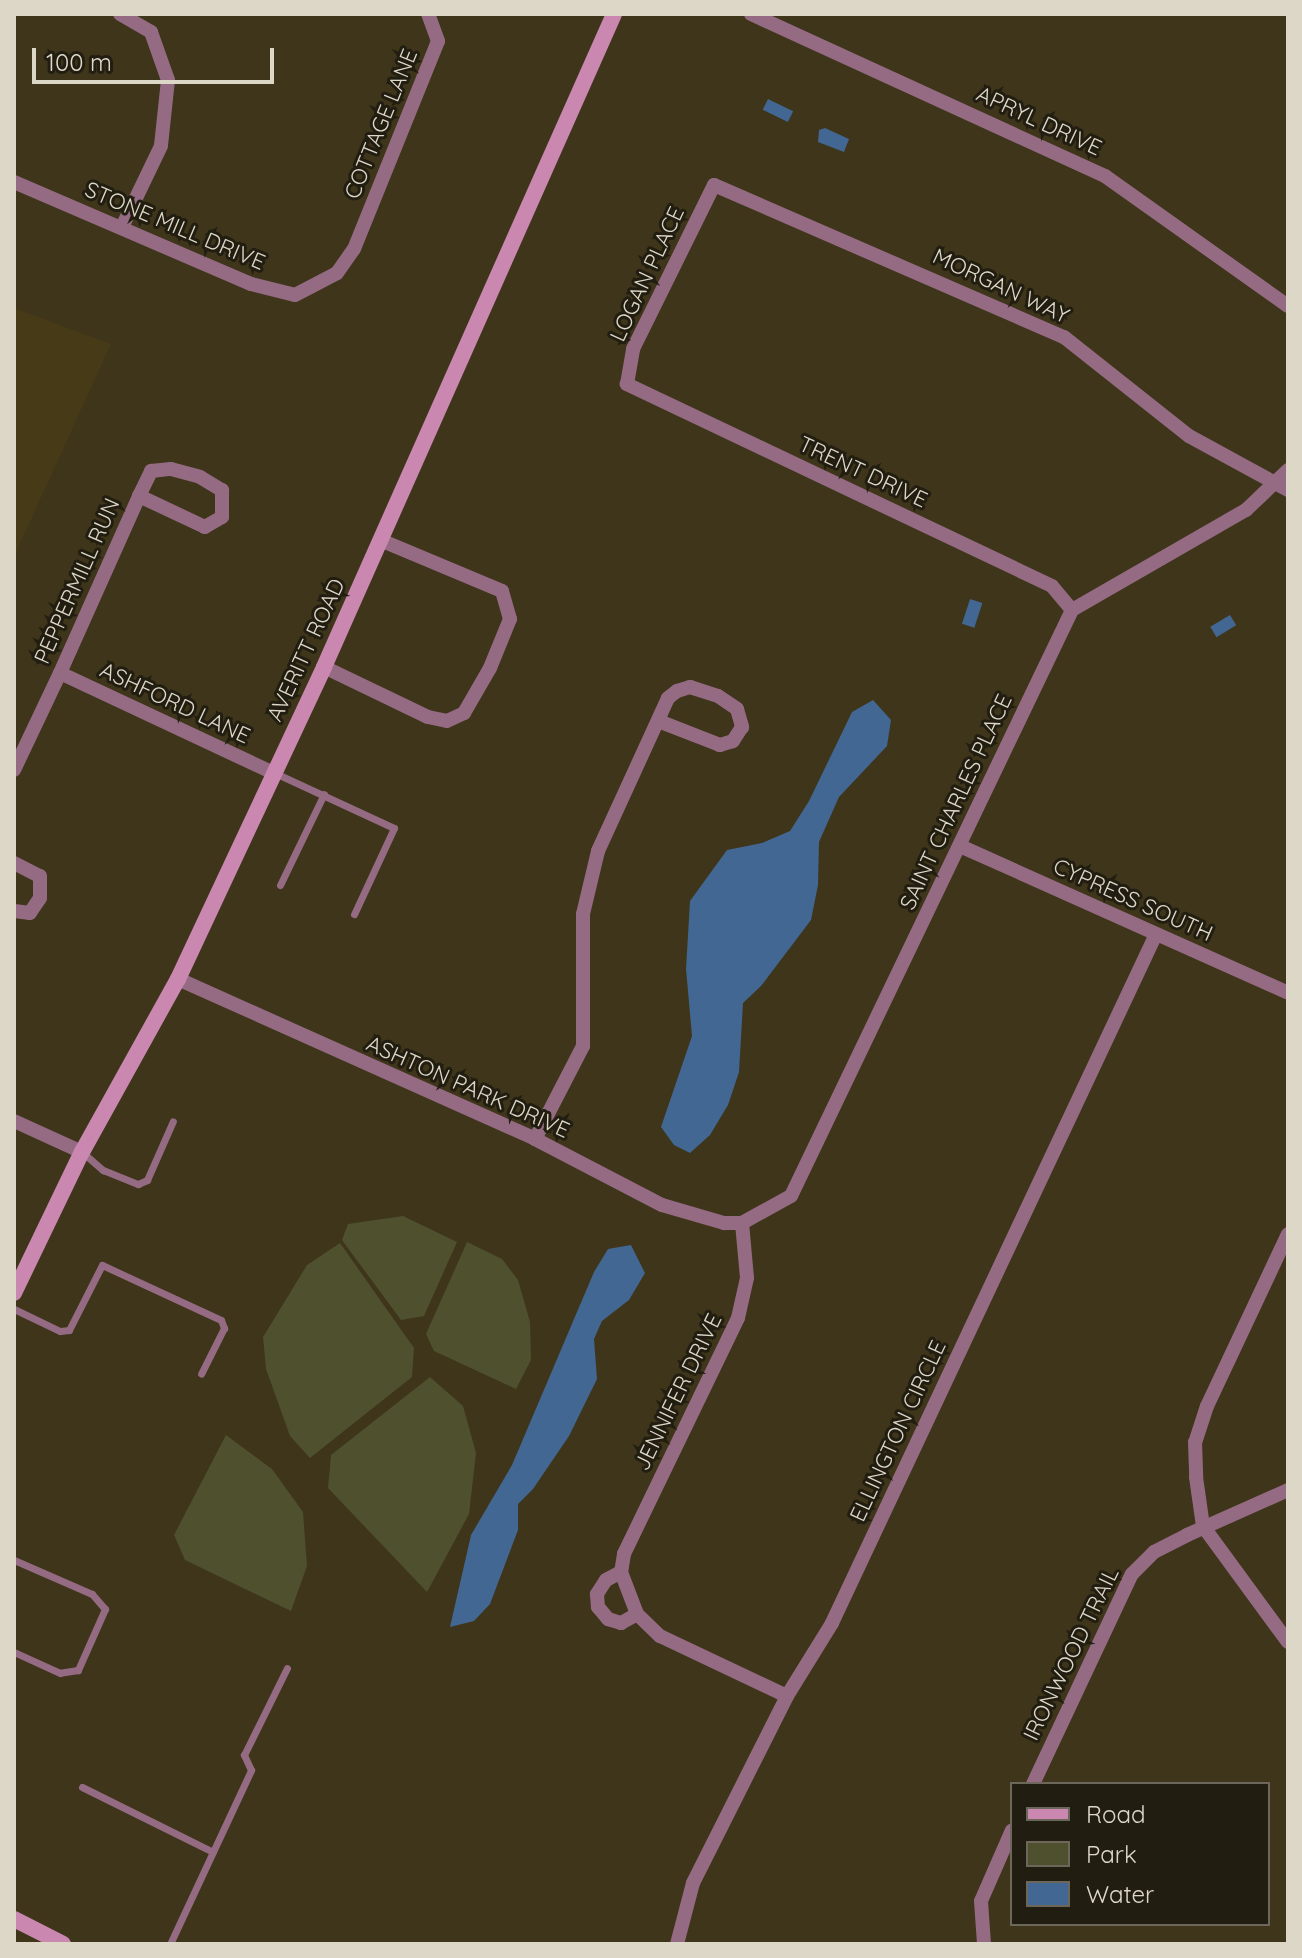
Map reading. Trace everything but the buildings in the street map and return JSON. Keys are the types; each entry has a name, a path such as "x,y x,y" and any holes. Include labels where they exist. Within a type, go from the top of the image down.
{"street":[{"path":"120,14 151,32 168,80 161,146 122,227"},
{"name":"COTTAGE LANE","path":"354,249 438,41 428,14"},
{"name":"AVERITT ROAD","path":"14,1293 82,1152 178,979 324,667 614,14"},
{"name":"APRYL DRIVE","path":"751,14 1105,176 1288,306"},
{"name":"STONE MILL DRIVE","path":"14,182 251,284 295,295 337,273 354,249"},
{"name":"LOGAN PLACE","path":"627,384 633,349 714,185"},
{"name":"MORGAN WAY","path":"714,185 1064,337 1189,436 1283,487"},
{"name":"TRENT DRIVE","path":"627,384 1052,586 1072,610"},
{"name":"PEPPERMILL RUN","path":"14,770 60,673 139,496 151,471 171,469 200,477 222,490 222,517 205,527 139,496"},
{"path":"1072,610 1283,487 1288,470"},
{"path":"324,667 428,717 447,721 464,713 490,668 510,619 502,591 380,540"},
{"name":"SAINT CHARLES PLACE","path":"742,1223 791,1196 1072,610"},
{"name":"ASHFORD LANE","path":"60,673 273,773"},
{"path":"535,1139 583,1046 583,914 598,851 661,722 668,698 690,687 732,705 742,727 733,741 720,745 661,722"},
{"name":"CYPRESS SOUTH","path":"960,846 1288,993"},
{"path":"14,863 40,876 40,898 30,913 14,911"},
{"name":"ELLINGTON CIRCLE","path":"677,1944 693,1883 787,1696 832,1623 1156,934"},
{"name":"ASHTON PARK DRIVE","path":"178,979 535,1139 662,1205 724,1223 742,1223"},
{"path":"14,1121 82,1152"},
{"name":"JENNIFER DRIVE","path":"637,1614 621,1623 608,1619 598,1607 597,1594 606,1580 621,1572 624,1554 738,1318 747,1278 742,1223"},
{"path":"1288,1234 1207,1406 1195,1442 1203,1526 1288,1642"},
{"name":"IRONWOOD TRAIL","path":"1034,1782 1132,1574 1154,1552 1203,1526 1288,1490"},
{"path":"621,1572 637,1614 660,1636 787,1696"},
{"path":"984,1944 981,1901 1010,1835"},
{"path":"14,1919 63,1944"}],"lane":[{"path":"273,773 394,828 354,914"},
{"path":"280,885 324,794"},
{"path":"82,1152 103,1170 128,1183 138,1184 147,1180 173,1121"},
{"path":"14,1309 60,1331 69,1330 102,1265 221,1320 224,1328 201,1374"},
{"path":"14,1560 92,1594 105,1609 78,1670 60,1673 14,1652"},
{"path":"170,1944 251,1770 244,1755 287,1668"},
{"path":"82,1787 213,1852"}],"shaded area":[{"path":"14,308 111,344 14,557"}],"green space":[{"path":"403,1216 457,1242 424,1316 401,1320 342,1240 348,1224"},
{"path":"467,1242 502,1259 518,1280 530,1322 531,1360 516,1389 434,1351 426,1334"},
{"path":"340,1243 414,1348 412,1377 310,1458 290,1436 266,1369 263,1337 307,1265"},
{"path":"430,1377 463,1406 476,1453 469,1514 427,1592 328,1488 331,1455"},
{"path":"226,1435 272,1469 303,1512 307,1566 291,1611 185,1560 174,1535"}],"water":[{"path":"768,99 793,111 788,122 763,110"},
{"path":"825,128 849,139 844,152 818,142 819,130"},
{"path":"970,599 982,603 974,628 962,624"},
{"path":"1230,615 1236,625 1216,637 1210,627"},
{"path":"873,700 891,720 887,746 839,797 819,842 818,885 811,920 761,986 743,1003 739,1072 728,1105 710,1135 690,1153 674,1145 661,1127 692,1036 686,969 690,901 727,850 762,843 790,831 809,801 852,712"},
{"path":"631,1245 645,1273 629,1300 602,1321 594,1339 597,1379 569,1436 533,1489 518,1504 518,1530 490,1604 474,1621 450,1627 471,1535 512,1465 594,1272 608,1249"}]}
